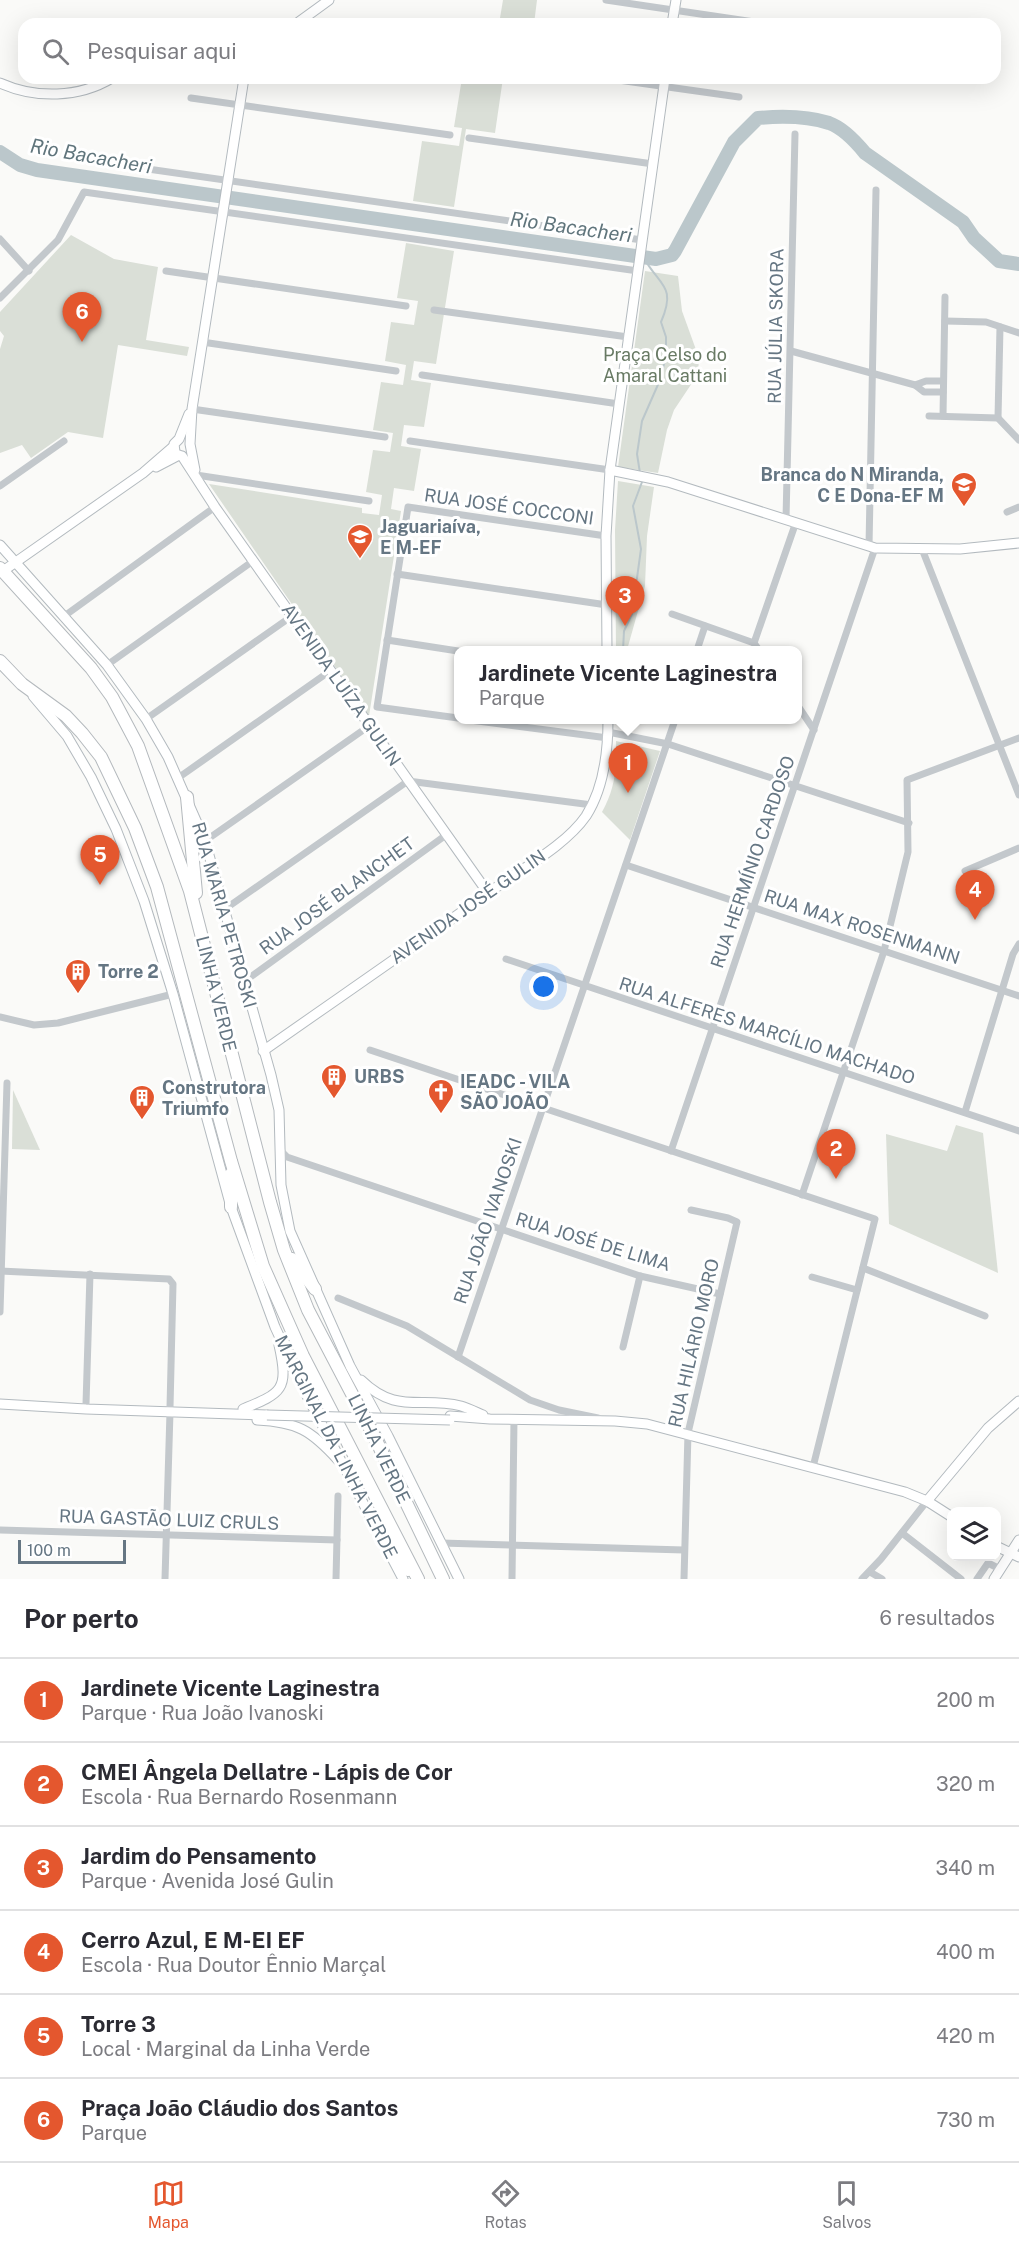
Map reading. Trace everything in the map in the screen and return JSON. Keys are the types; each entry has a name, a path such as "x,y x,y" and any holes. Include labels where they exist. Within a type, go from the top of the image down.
{"highway":[{"name":"LINHA VERDE","path":"2,570 91,668 138,746 171,834 199,924 284,1250 308,1310 374,1436 443,1579"},
{"name":"LINHA VERDE","path":"0,662 22,684 66,716 82,733 101,757 135,828 157,887 231,1161 263,1266 316,1383 417,1579"},
{"path":"187,797 199,924"},
{"path":"231,1161 231,1207"},
{"path":"284,1250 315,1289"},
{"path":"382,1538 417,1579"}],"main road":[{"path":"304,18 329,0"},
{"path":"0,83 29,92 52,94 87,89 98,84"},
{"path":"178,449 192,409 243,84"},
{"path":"239,105 248,84"},
{"path":"607,646 606,536 610,470 664,84"},
{"name":"AVENIDA LUÍZA GULIN","path":"192,409 190,446 196,475"},
{"path":"2,570 178,449 185,439 190,446 188,454 178,449"},
{"name":"AVENIDA LUÍZA GULIN","path":"178,449 215,507 488,893"},
{"path":"610,470 668,482 872,547 975,548 1019,543"},
{"name":"RUA MARIA PETROSKI","path":"0,545 107,665 146,719 187,797 206,841 279,1110 279,1167"},
{"name":"MARGINAL DA LINHA VERDE","path":"22,684 67,736 96,787 129,859 173,994 231,1207 275,1327 304,1391 403,1579"},
{"name":"AVENIDA JOSÉ GULIN","path":"263,1051 566,836 592,805 604,768 608,724"},
{"path":"279,1167 291,1231 315,1289 350,1366 392,1443 459,1579"},
{"path":"243,1409 273,1395 283,1384 284,1369 275,1327"},
{"path":"350,1366 370,1388 392,1400 461,1406 490,1419"},
{"path":"927,1501 988,1428 1019,1401"},
{"path":"0,1404 86,1409 243,1409 267,1412"},
{"path":"63,1406 87,1404 170,1409 224,1419 282,1421 298,1426 315,1437 346,1469"},
{"path":"195,1413 267,1412 615,1421 647,1424 905,1492 927,1501 947,1514"},
{"path":"994,1579 1000,1569 1015,1556 1019,1540"},
{"path":"1001,1548 1015,1556"}],"street":[{"path":"606,0 675,5 737,18"},
{"path":"674,84 738,97"},
{"path":"191,98 450,135"},
{"name":"RUA JÚLIA SKORA","path":"754,643 791,520 795,134"},
{"path":"469,138 653,164"},
{"path":"106,163 227,184 641,244"},
{"name":"RUA HERMÍNIO CARDOSO","path":"671,1151 814,730 872,547 872,374 876,190"},
{"path":"0,298 58,240 84,192 638,268"},
{"path":"0,239 29,271"},
{"path":"166,271 406,306"},
{"path":"943,416 945,297"},
{"path":"434,310 628,337"},
{"path":"945,321 986,322 1019,333"},
{"path":"998,418 1000,327"},
{"path":"202,342 396,371"},
{"path":"791,351 915,385 924,392 943,392"},
{"path":"422,375 619,404"},
{"path":"915,385 926,381 943,381"},
{"path":"192,409 384,437"},
{"path":"929,416 998,418 1019,440"},
{"path":"0,486 64,441"},
{"path":"410,441 610,470"},
{"path":"196,475 369,501"},
{"path":"63,617 215,507"},
{"name":"RUA JOSÉ COCCONI","path":"398,574 408,507 606,536"},
{"path":"1007,512 1019,507"},
{"path":"922,549 1019,795"},
{"path":"107,665 253,561"},
{"path":"454,717 377,707 398,574 607,605"},
{"path":"672,614 754,643 756,646"},
{"path":"146,719 292,616"},
{"path":"699,646 705,626"},
{"path":"387,640 454,650"},
{"path":"178,778 330,670"},
{"path":"802,712 814,730"},
{"path":"507,724 668,744 909,823"},
{"name":"RUA JOÃO IVANOSKI","path":"458,1357 674,724"},
{"path":"206,841 369,726"},
{"path":"802,1194 884,951 906,864 909,823 908,780 1019,738"},
{"path":"225,909 408,781 592,805"},
{"name":"RUA JOSÉ BLANCHET","path":"245,981 446,835"},
{"path":"964,872 1019,848"},
{"name":"RUA MAX ROSENMANN","path":"626,864 1019,996"},
{"path":"965,1112 1013,954 1019,944"},
{"name":"RUA ALFERES MARCÍLIO MACHADO","path":"506,959 1019,1131"},
{"path":"0,1017 34,1024 58,1023 173,994"},
{"path":"370,1050 875,1219 813,1467"},
{"path":"0,1312 3,1142 7,1083"},
{"path":"279,1167 287,1157 280,1149"},
{"name":"RUA JOSÉ DE LIMA","path":"287,1157 640,1275 720,1294"},
{"name":"RUA HILÁRIO MORO","path":"684,1579 688,1433 737,1222 691,1210"},
{"path":"863,1268 985,1316"},
{"path":"1,1271 167,1278 173,1284 165,1579"},
{"path":"87,1404 90,1274"},
{"path":"623,1347 640,1275"},
{"path":"812,1278 857,1290"},
{"path":"338,1298 394,1320 538,1404 615,1421"},
{"path":"512,1579 514,1419"},
{"path":"336,1579 338,1496"},
{"path":"862,1579 927,1501"},
{"name":"RUA GASTÃO LUIZ CRULS","path":"0,1530 337,1540"},
{"path":"902,1533 961,1579"},
{"path":"441,1543 684,1550"},
{"path":"977,1579 988,1563 1000,1569"},
{"path":"870,1572 882,1579"}],"green space":[{"path":"503,0 537,0 535,18 500,18"},
{"path":"461,84 502,84 495,133 466,129 454,207 413,201 422,141 459,146 462,128 454,127"},
{"path":"71,235 114,259 158,267 146,340 189,347 187,356 118,345 103,438 68,432 31,458 22,445 0,453 0,349 4,336 0,331 0,312"},
{"path":"406,243 454,251 436,364 414,361 411,380 431,383 424,427 404,425 401,446 421,449 414,491 394,488 391,509 401,511 369,716 209,484 362,508 362,513 379,515 382,495 366,492 373,450 390,452 393,433 373,430 381,382 403,385 406,365 385,361 391,322 414,325 418,301 397,298"},
{"name":"Praça Celso do Amaral Cattani","path":"645,271 678,276 682,311 699,358 698,374 674,410 667,430 658,473 618,467"},
{"path":"618,481 654,487 647,536 645,586 628,646 616,646 615,530"},
{"path":"616,741 660,751 630,840 602,812 610,795 614,778"},
{"path":"13,1090 40,1150 12,1149"},
{"path":"956,1125 983,1133 998,1273 889,1224 886,1134 947,1151"}],"waterway":[{"name":"Rio Bacacheri","path":"0,152 20,165 37,170 656,259 672,255 675,251 734,142 758,118 803,118 829,123 839,128 865,153 963,222 974,238 999,261 1019,264"},
{"path":"640,473 637,454 642,421 660,380 666,356 666,337 661,322 667,293 644,258"},
{"path":"623,646 624,631 632,614 641,549 633,506 642,482 641,478"}],"place":[{"name":"Praça João Cláudio dos Santos","path":"82,342"},
{"name":"Branca do N Miranda, C E Dona-EF M","path":"964,508"},
{"name":"Jaguariaíva, E M-EF","path":"360,560"},
{"name":"Jardim do Pensamento","path":"625,626"},
{"name":"Jardinete Vicente Laginestra","path":"628,793"},
{"name":"Torre 3","path":"100,885"},
{"name":"Cerro Azul, E M-EI EF","path":"975,920"},
{"name":"Torre 2","path":"78,995"},
{"name":"URBS","path":"334,1100"},
{"name":"IEADC - VILA SÃO JOÃO","path":"441,1115"},
{"name":"Construtora Triumfo","path":"142,1121"},
{"name":"CMEI Ângela Dellatre - Lápis de Cor","path":"836,1179"}]}
